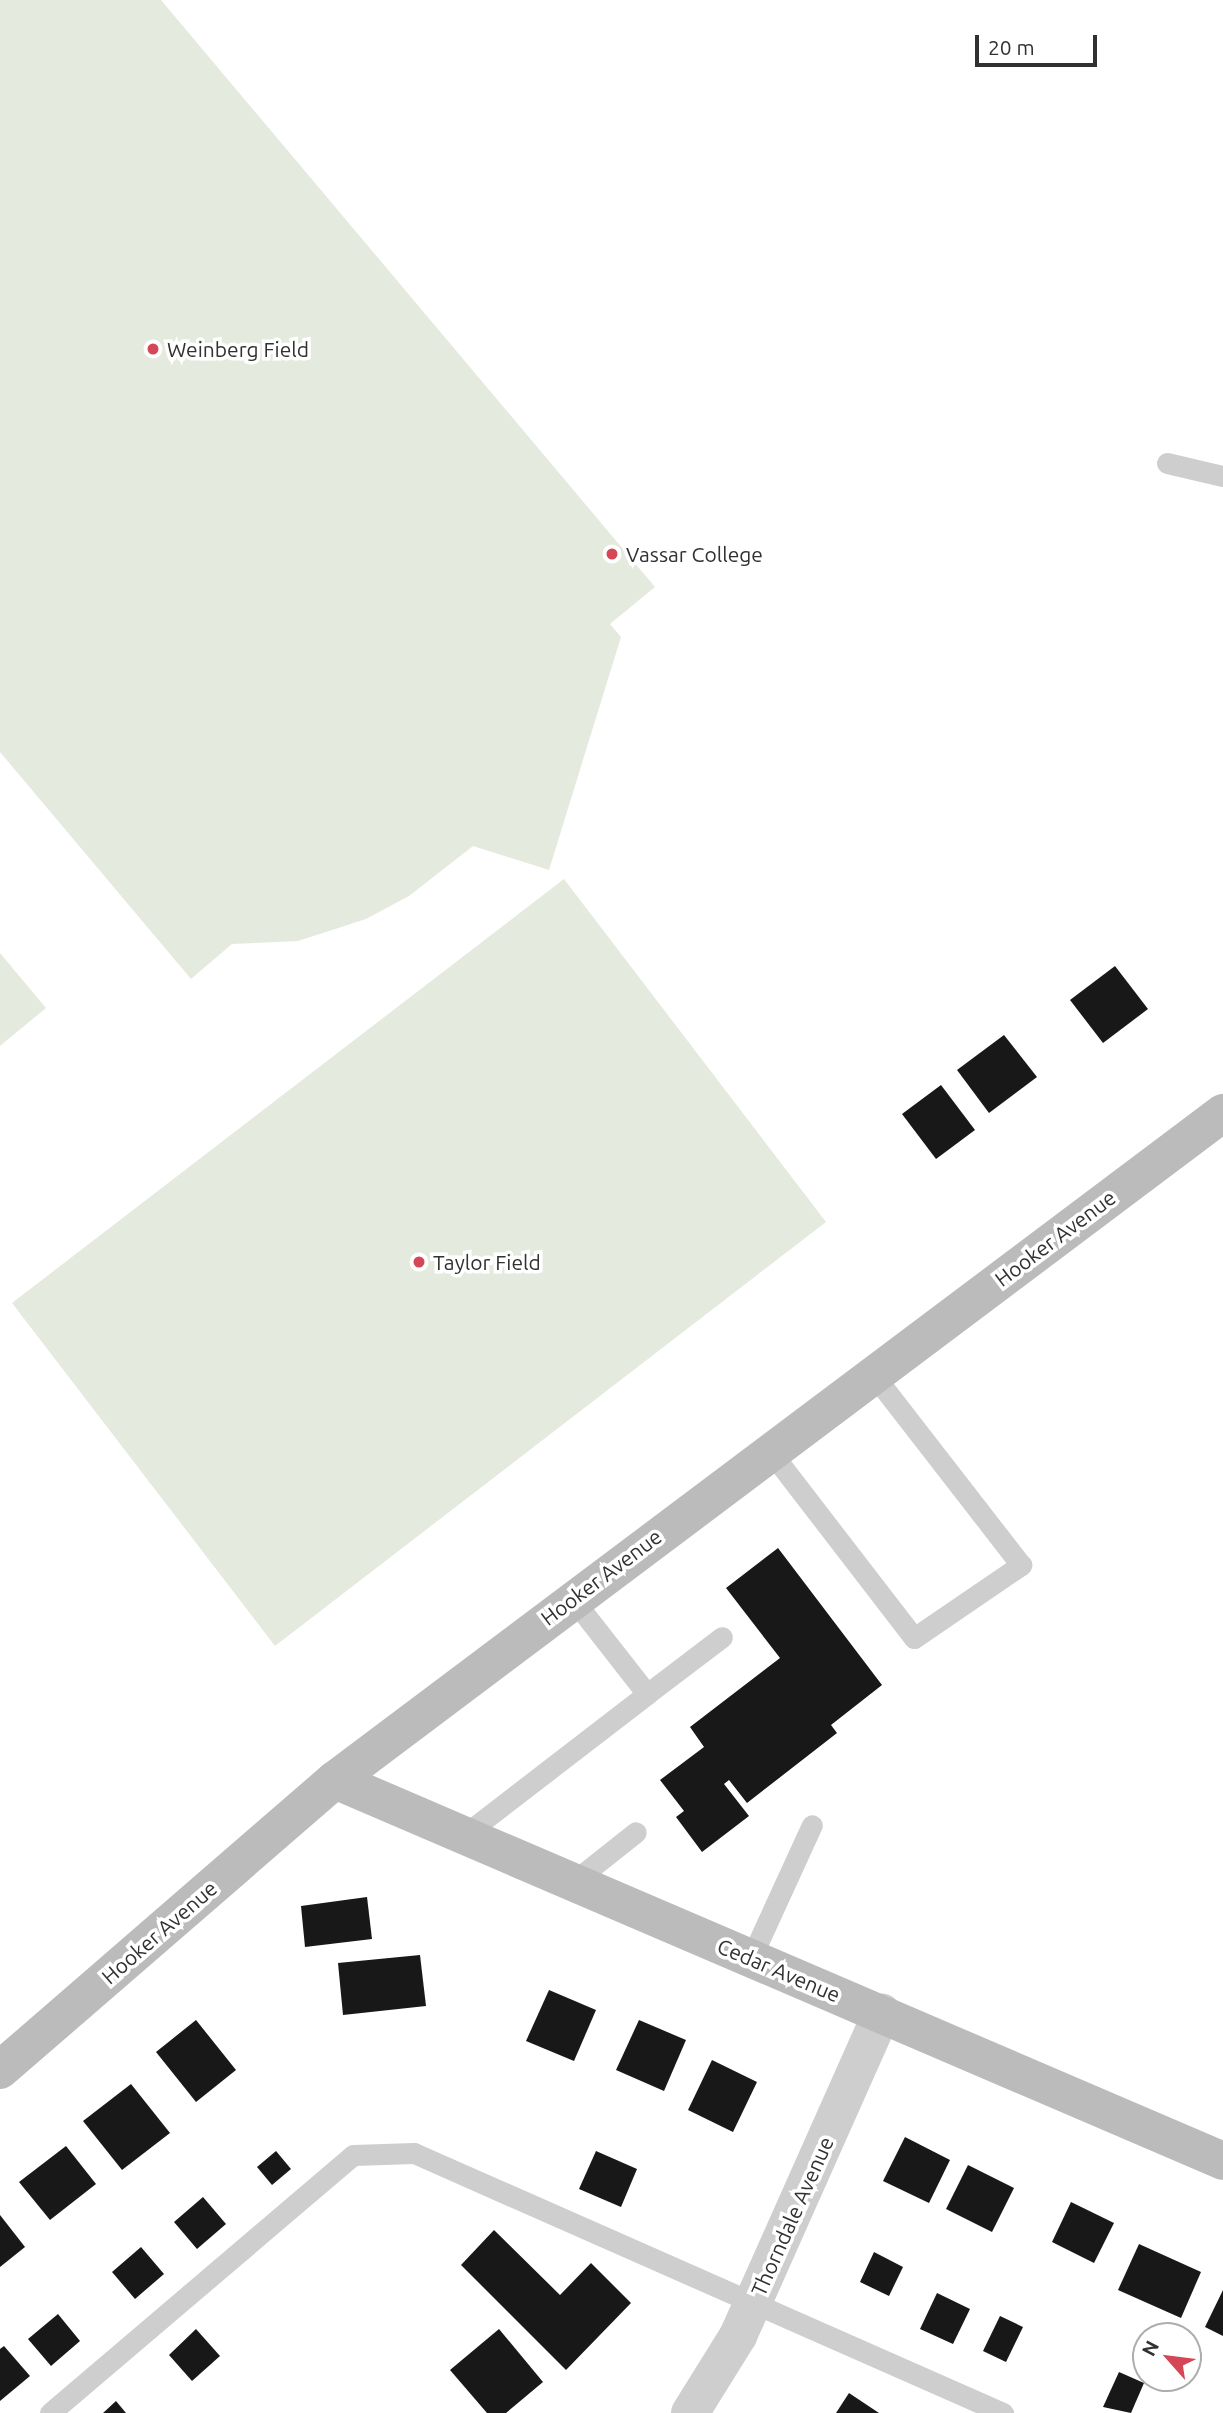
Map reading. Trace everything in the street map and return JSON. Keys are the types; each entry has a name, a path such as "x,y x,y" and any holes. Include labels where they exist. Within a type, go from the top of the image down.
{"street":[{"name":"Hooker Avenue","path":"0,2070 335,1780 572,1598 1223,1113"},
{"name":"Cedar Avenue","path":"335,1780 1223,2161"},
{"name":"Thorndale Avenue","path":"690,2413 751,2307 883,2013"}],"lane":[{"path":"1167,463 1223,476"},
{"path":"770,1451 914,1638 1021,1565 873,1374"},
{"path":"572,1598 647,1695"},
{"path":"464,1835 722,1637"},
{"path":"751,1958 812,1825"},
{"path":"573,1882 636,1832"},
{"path":"50,2413 353,2155 414,2153 751,2307 1003,2413"}],"shaded area":[{"path":"0,0 161,0 655,587 610,624 621,637 549,870 473,846 409,896 366,919 298,941 232,944 191,979 0,752"},
{"name":"Taylor Field","path":"564,879 826,1222 275,1646 12,1303"},
{"path":"0,953 46,1008 0,1046"}],"building":[{"path":"1115,966 1148,1009 1103,1043 1070,1000"},
{"path":"1004,1035 1037,1077 989,1113 957,1070"},
{"path":"941,1085 975,1130 936,1159 902,1114"},
{"path":"778,1548 882,1685 831,1725 837,1733 747,1803 729,1780 724,1784 749,1816 702,1852 676,1817 684,1811 660,1780 704,1747 690,1727 780,1658 726,1588"},
{"path":"367,1897 372,1939 305,1947 301,1906"},
{"path":"420,1955 426,2006 343,2015 338,1963"},
{"path":"549,1990 596,2010 574,2061 526,2041"},
{"path":"196,2020 236,2070 196,2102 156,2052"},
{"path":"639,2020 686,2040 664,2091 616,2070"},
{"path":"712,2060 757,2082 733,2132 688,2110"},
{"path":"131,2084 170,2133 122,2170 83,2121"},
{"path":"905,2137 950,2160 929,2203 883,2181"},
{"path":"66,2146 96,2184 50,2220 19,2182"},
{"path":"276,2151 291,2169 272,2185 257,2167"},
{"path":"596,2151 637,2169 621,2207 579,2189"},
{"path":"968,2165 1014,2188 992,2232 946,2209"},
{"path":"203,2197 226,2224 197,2249 174,2222"},
{"path":"1071,2202 1114,2223 1094,2263 1052,2242"},
{"path":"0,2215 25,2247 0,2267"},
{"path":"494,2230 560,2295 591,2263 631,2303 566,2370 461,2265"},
{"path":"1139,2244 1201,2272 1181,2318 1118,2290"},
{"path":"141,2247 164,2274 135,2299 112,2272"},
{"path":"874,2252 903,2267 889,2296 860,2282"},
{"path":"1223,2290 1223,2336 1205,2327"},
{"path":"937,2293 970,2309 953,2344 920,2329"},
{"path":"58,2314 80,2341 51,2366 28,2339"},
{"path":"1000,2316 1023,2327 1006,2362 983,2351"},
{"path":"196,2329 220,2356 192,2381 169,2355"},
{"path":"499,2329 543,2382 506,2413 487,2413 450,2370"},
{"path":"4,2346 30,2376 0,2401 0,2349"},
{"path":"1119,2372 1132,2378 1132,2392 1140,2392 1131,2413 1103,2407"},
{"path":"849,2393 879,2413 836,2413"},
{"path":"116,2401 126,2413 103,2413"}],"place":[{"name":"Weinberg Field","path":"153,349"},
{"name":"Vassar College","path":"612,554"},
{"name":"Taylor Field","path":"419,1262"}]}
